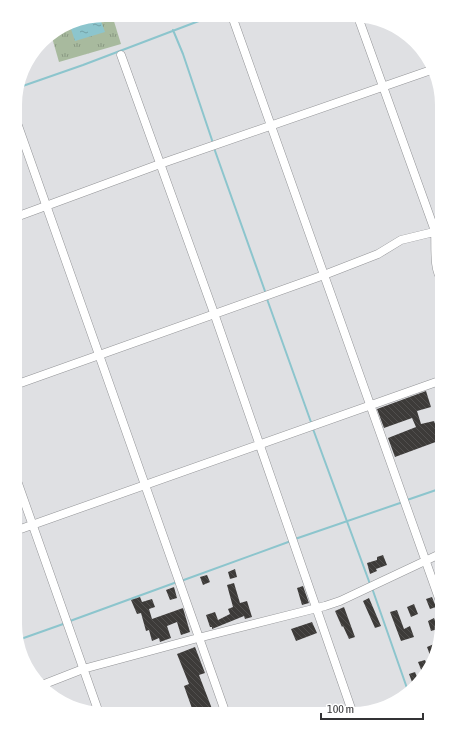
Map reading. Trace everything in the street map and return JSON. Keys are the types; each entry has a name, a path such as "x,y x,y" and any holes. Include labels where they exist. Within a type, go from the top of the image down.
{"street":[{"path":"234,22 435,588"},
{"path":"360,23 383,87 435,221"},
{"path":"121,55 214,313 351,707"},
{"path":"22,215 160,164 271,127 428,71"},
{"path":"22,137 223,707"},
{"path":"22,382 324,275 378,254 401,240 435,232"},
{"path":"22,529 435,383"},
{"path":"22,494 97,706"},
{"path":"46,683 83,669 316,608 340,600 435,556"}],"green space":[{"path":"114,22 121,44 59,62 53,40 54,39 73,28 83,25"}],"water":[{"path":"101,22 105,32 75,41 71,29 83,25"}],"building":[{"path":"426,391 431,407 417,411 421,424 434,421 435,442 395,457 388,438 416,427 412,418 384,428 377,409"},
{"path":"383,555 387,565 376,569 377,571 370,574 367,563 377,560 377,557"},
{"path":"235,569 237,577 230,579 228,572"},
{"path":"207,575 210,582 203,585 200,577"},
{"path":"234,583 240,603 247,601 252,617 245,619 244,616 212,629 206,615 215,612 218,620 230,614 228,609 233,607 227,585"},
{"path":"303,586 309,603 302,605 297,588"},
{"path":"174,587 177,598 170,600 166,590"},
{"path":"140,597 142,602 152,599 155,607 149,609 152,619 183,608 190,632 181,635 177,622 167,626 171,638 160,642 159,638 152,641 149,630 146,631 141,613 137,614 131,600"},
{"path":"432,597 435,607 430,609 426,599"},
{"path":"369,598 381,626 375,628 363,601"},
{"path":"414,604 418,614 411,617 407,607"},
{"path":"344,607 355,637 349,639 335,611"},
{"path":"397,610 404,629 410,626 414,637 401,641 390,612"},
{"path":"434,618 435,630 431,631 428,621"},
{"path":"312,622 317,633 296,641 291,629"},
{"path":"432,645 430,654 427,647"},
{"path":"195,647 205,673 199,675 211,707 192,707 184,686 189,684 177,654"},
{"path":"425,660 426,662 421,670 418,662"},
{"path":"415,672 417,676 412,682 409,674"}],"waterway":[{"path":"25,85 196,22"},
{"path":"173,30 183,54 213,143"},
{"path":"214,148 266,294"},
{"path":"267,299 312,425"},
{"path":"313,429 370,584"},
{"path":"407,500 435,490"},
{"path":"295,539 403,502"},
{"path":"181,581 291,541"},
{"path":"70,621 177,582"},
{"path":"372,588 407,687"},
{"path":"24,638 66,623"}]}
